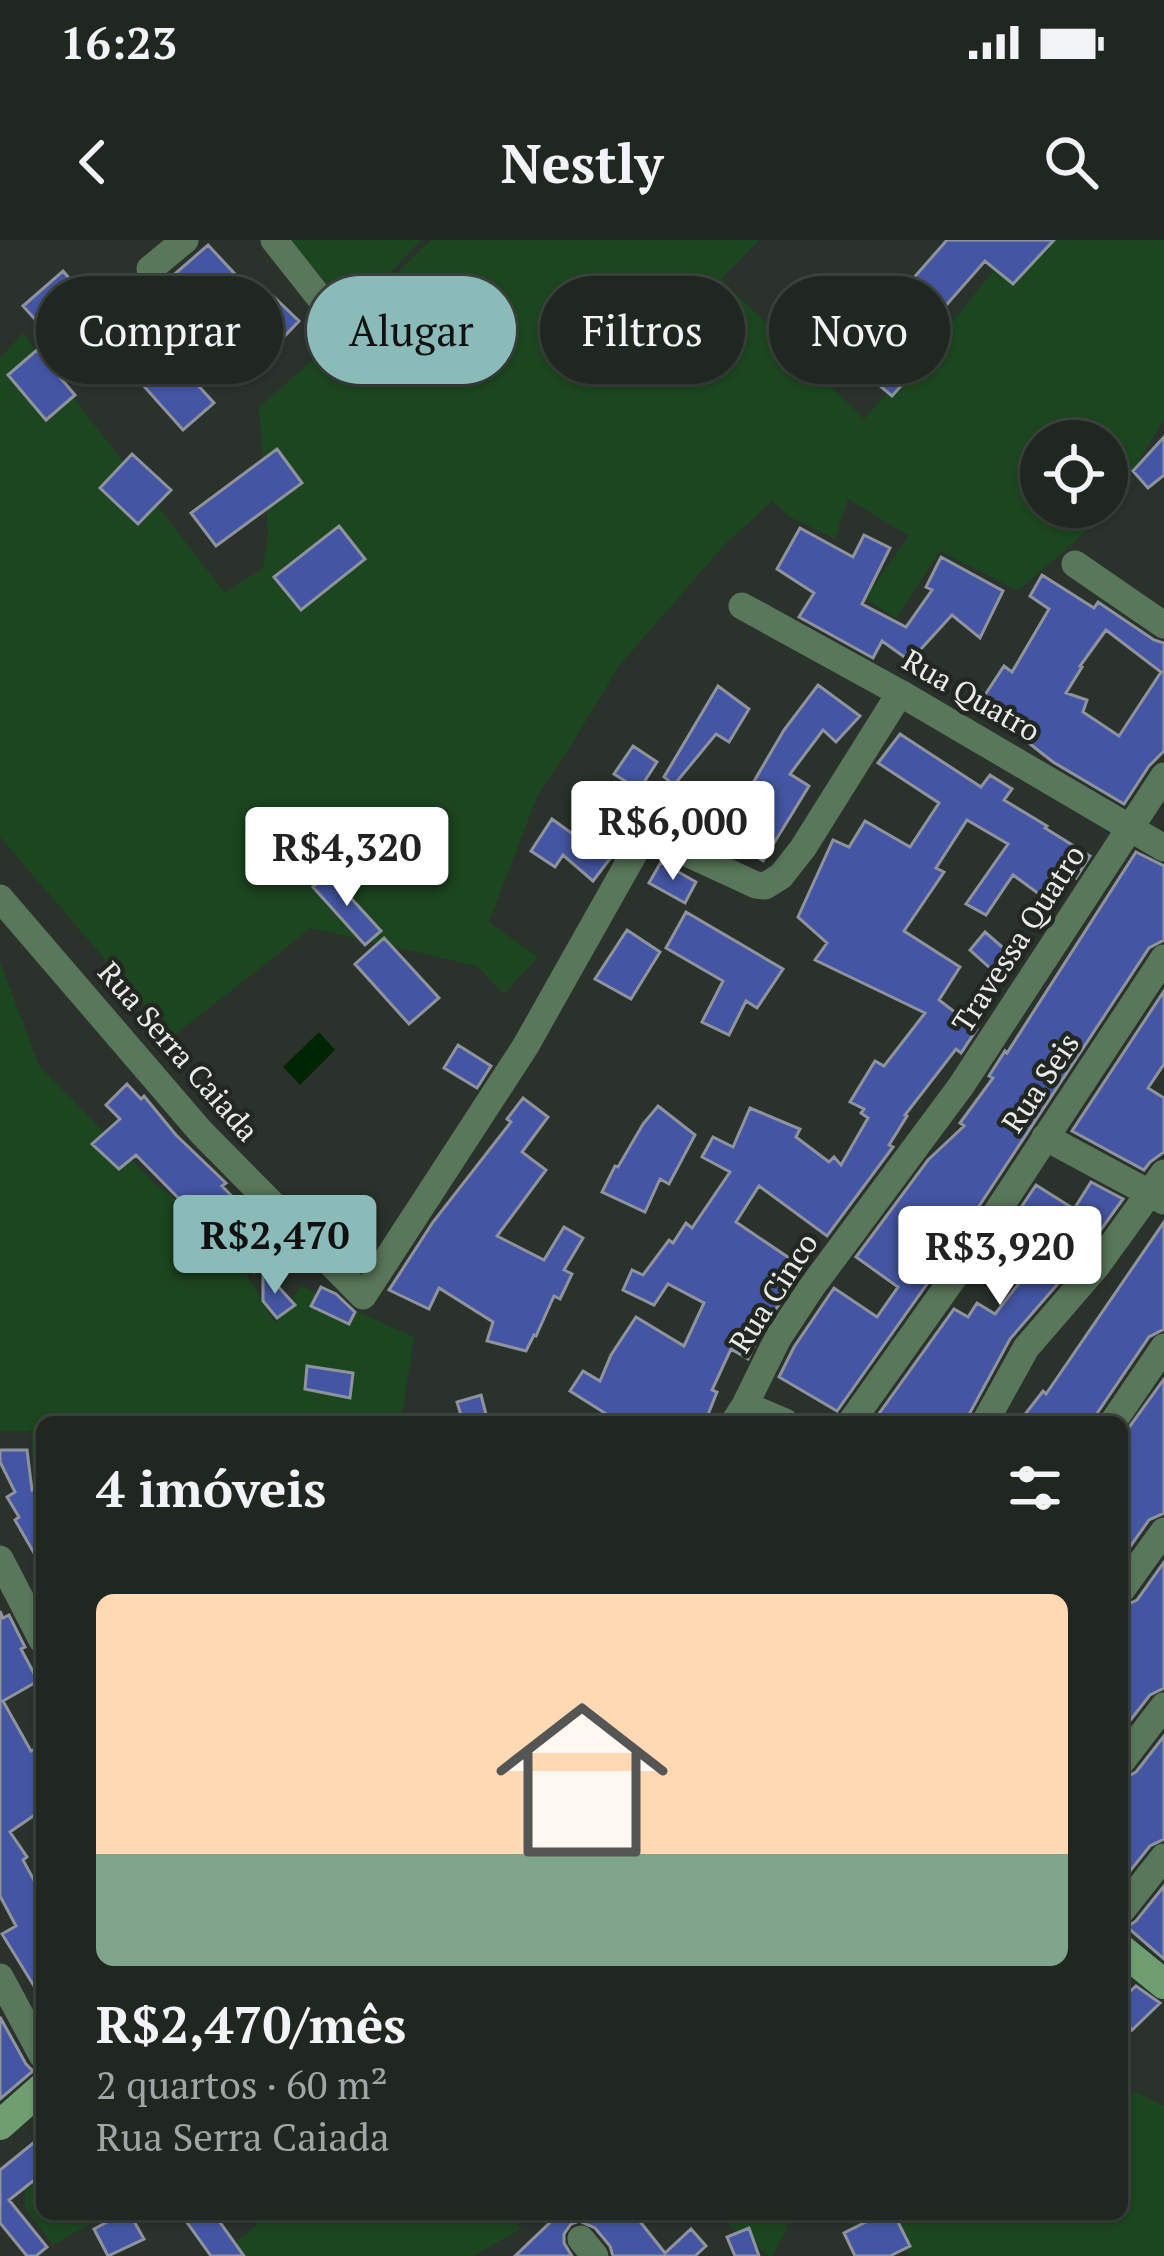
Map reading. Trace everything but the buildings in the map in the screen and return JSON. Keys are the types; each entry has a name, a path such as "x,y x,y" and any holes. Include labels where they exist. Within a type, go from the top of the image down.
{"street":[{"path":"150,268 185,240"},
{"path":"274,240 307,281"},
{"path":"1075,564 1164,625"},
{"name":"Rua Quatro","path":"742,606 900,692 1164,848"},
{"name":"Rua Serra Caiada","path":"0,898 201,1132 363,1296 525,1047 636,850 654,838 765,886 781,876 803,848 900,692"},
{"path":"1131,829 1164,776"},
{"name":"Travessa Quatro","path":"961,1086 1131,829"},
{"name":"Rua Seis","path":"855,1416 952,1280 1164,958"},
{"name":"Rua Cinco","path":"739,1414 778,1338 811,1288 961,1086"},
{"path":"989,1416 1026,1348 1160,1189 1045,1137"},
{"path":"1117,1416 1164,1347"},
{"path":"1128,1580 1150,1547"},
{"path":"0,1559 36,1628"},
{"path":"1128,1753 1164,1706"},
{"path":"1128,1902 1164,1857"},
{"path":"1128,1955 1164,1984"},
{"path":"0,1977 36,2044"},
{"path":"0,2125 36,2093"}],"shaded area":[{"path":"291,240 421,240 387,276 321,276"},
{"path":"431,240 759,240 724,276 540,276 540,384 745,384 745,302 769,326 769,384 828,384 864,419 896,384 950,384 950,324 1018,240 1164,240 1164,420 1128,478 1128,420 1020,420 1020,528 1090,528 1018,591 940,551 896,619 865,598 909,536 848,499 835,539 790,517 773,501 726,543 619,666 538,794 489,922 538,957 504,994 477,966 311,928 172,1037 0,837 0,358 23,333 36,350 36,384 63,384 225,593 263,568 268,533 259,407 307,365 307,384 516,384 516,276 394,276"},
{"path":"0,961 39,1066 153,1182 225,1237 275,1323 301,1286 414,1337 402,1416 36,1416 36,1462 32,1431 0,1431"},
{"path":"319,1032 335,1050 300,1085 283,1067"},
{"path":"1128,2090 1164,2105 1164,2256 914,2256 848,2220 1128,2220"},
{"path":"36,2183 36,2220 97,2220 53,2245 25,2207 25,2189"},
{"path":"263,2220 513,2220 521,2229 473,2256 236,2256 237,2241"},
{"path":"723,2220 791,2220 769,2256"}]}
